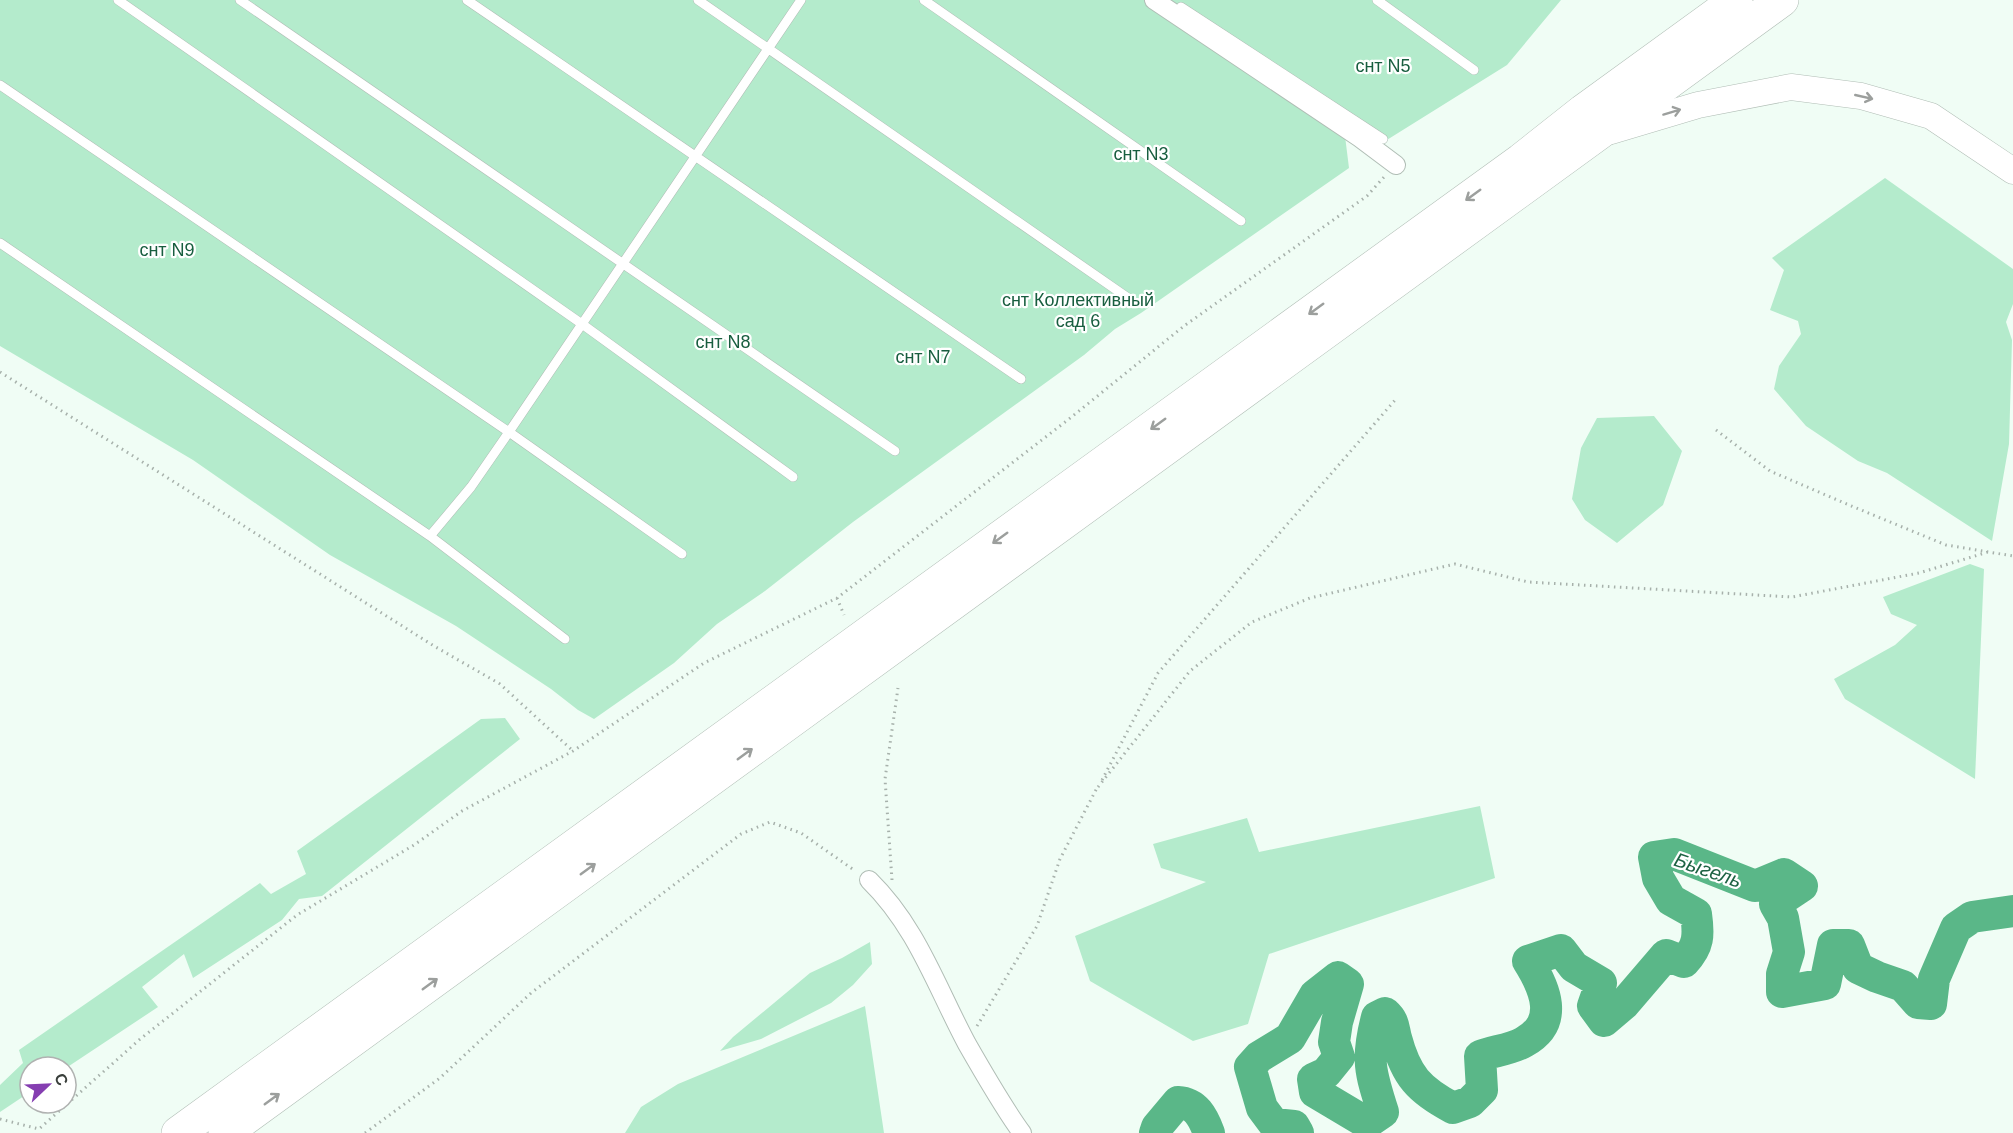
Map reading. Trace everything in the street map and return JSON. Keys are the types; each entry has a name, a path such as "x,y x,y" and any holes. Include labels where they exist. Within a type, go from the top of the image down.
{"highway":[{"path":"225,1133 1590,123 1736,0"},
{"path":"178,1133 1521,160 1590,123 1782,0"}],"main road":[{"path":"1590,123 1620,69 1711,0"},
{"path":"1590,123 1791,87 1862,96 1931,116 2013,171"}],"street":[{"path":"1154,0 1360,138 1396,165"},
{"path":"869,880 888,898 917,942 967,1044 1022,1133"}],"lane":[{"path":"118,0 582,324 794,477"},
{"path":"240,0 895,452"},
{"path":"467,0 1021,379"},
{"path":"698,0 1131,300"},
{"path":"430,536 471,487 801,0"},
{"path":"924,0 1241,221"},
{"path":"1170,0 1383,139"},
{"path":"1377,0 1474,70"},
{"path":"0,85 509,432 682,554"},
{"path":"0,243 430,536 565,639"}],"path":[{"path":"0,1119 39,1129 139,1040 297,915 414,845 462,811 573,752 704,663 837,598 1069,419 1184,326 1367,196 1396,165"},
{"path":"0,372 434,646 500,684 573,752"},
{"path":"967,1044 1036,926 1060,859 1158,673 1396,399"},
{"path":"1716,430 1770,471 1946,545 2013,556"},
{"path":"1098,787 1190,670 1252,622 1310,598 1455,564 1528,582 1792,597 1919,573 1988,552"},
{"path":"837,598 844,615"},
{"path":"888,898 892,883 885,779 898,688"},
{"path":"365,1133 440,1078 531,993 741,834 770,822 801,833 869,880"}],"green space":[{"path":"0,0 1147,0 1345,136 1349,168 1115,329 1084,355 853,522 765,591 717,624 674,663 594,719 456,626 330,555 193,460 0,346"},
{"name":"снт N5","path":"1163,0 1561,0 1507,65 1382,143"},
{"path":"1885,178 2013,269 2013,304 2006,322 2012,340 2009,444 1992,541 1887,473 1858,461 1806,426 1774,389 1779,366 1801,334 1798,321 1770,310 1784,270 1772,258"},
{"path":"1654,416 1682,451 1663,505 1617,543 1585,520 1572,499 1581,448 1597,418"},
{"path":"1970,564 1984,569 1975,779 1845,699 1834,679 1895,645 1917,625 1891,614 1883,597"},
{"path":"505,718 520,739 322,896 299,899 282,920 193,978 184,954 142,987 158,1007 78,1060 78,1055 21,1055 19,1050 260,883 271,894 306,874 297,851 481,719"},
{"path":"1480,806 1495,878 1269,954 1248,1024 1193,1041 1090,981 1075,936 1206,882 1161,868 1153,844 1247,818 1259,852"},
{"path":"870,942 872,964 853,985 831,1003 761,1039 720,1051 733,1037 810,973"},
{"path":"865,1006 884,1133 625,1133 641,1107 678,1084"},
{"path":"18,1068 18,1100 0,1112 0,1085"}],"waterway":[{"name":"Быгель","path":"1298,1133 1294,1126 1274,1124 1262,1108 1250,1067 1259,1057 1290,1038 1315,995 1338,977 1348,984 1334,1042 1339,1057 1326,1073 1313,1079 1315,1092 1367,1123 1383,1112 1371,1065 1371,1044 1377,1017 1385,1013 1393,1024 1400,1051 1409,1072 1431,1095 1453,1108 1470,1102 1482,1090 1480,1056 1524,1042 1542,1025 1546,1015 1544,993 1528,961 1561,950 1574,967 1601,983 1593,1006 1604,1021 1624,1004 1666,955 1684,962 1693,951 1697,940 1696,914 1671,900 1658,878 1654,857 1674,854 1755,886 1784,874 1802,886 1775,904 1783,918 1789,952 1782,974 1782,992 1825,984 1833,945 1849,945 1858,968 1903,986 1918,1003 1931,1004 1934,979 1956,928 1972,917 2013,911"},
{"name":"Быгель","path":"1155,1133 1157,1127 1178,1102 1194,1108 1209,1133"}],"park label":[{"name":"снт N3","path":"1141,154"},
{"name":"снт N9","path":"167,250"},
{"name":"снт Коллективный сад 6","path":"1078,310"},
{"name":"снт N8","path":"723,342"},
{"name":"снт N7","path":"923,357"}]}
